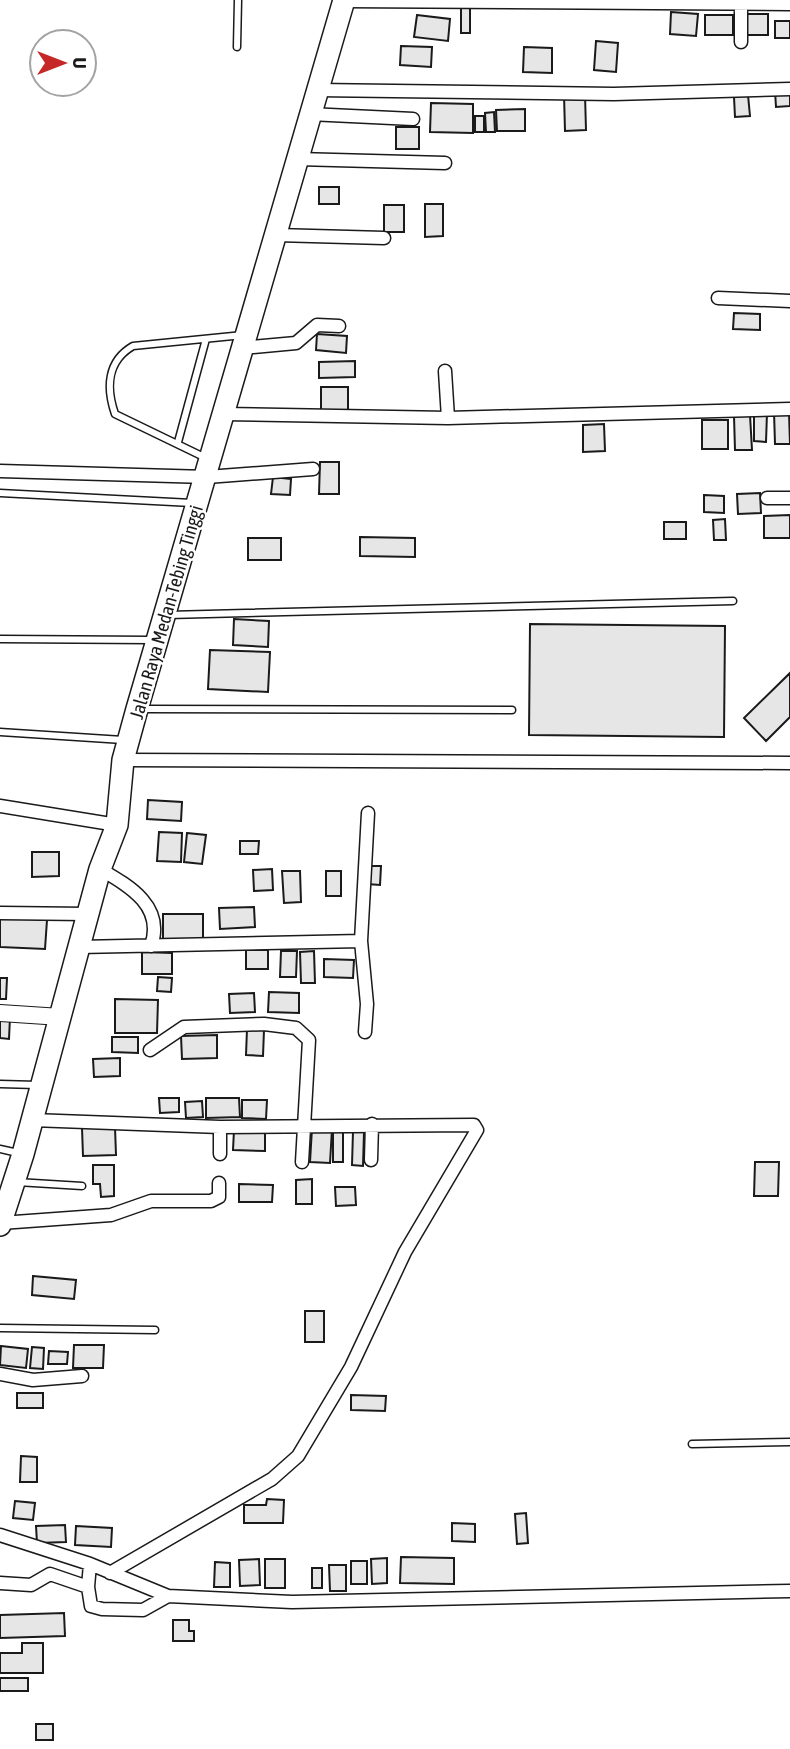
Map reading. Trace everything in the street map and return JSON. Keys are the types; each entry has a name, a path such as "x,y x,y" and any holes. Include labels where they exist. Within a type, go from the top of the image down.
{"highway":[{"name":"Jalan Raya Medan-Tebing Tinggi","path":"0,1224 23,1154 100,869 117,825 126,750 137,709 344,1"}],"street":[{"path":"344,1 741,6 790,4"},
{"path":"741,6 741,42"},
{"path":"316,90 614,94 790,89"},
{"path":"309,114 413,119"},
{"path":"297,159 445,163"},
{"path":"276,235 384,238"},
{"path":"718,298 790,301"},
{"path":"244,341 296,343 317,325 339,326"},
{"path":"445,371 448,418"},
{"path":"223,414 448,418 790,409"},
{"path":"0,471 313,469"},
{"path":"767,498 790,498"},
{"path":"126,750 785,763"},
{"path":"0,806 117,825"},
{"path":"365,1032 367,1004 361,941 368,813"},
{"path":"100,869 137,891 154,919 155,936 151,946"},
{"path":"0,913 87,914"},
{"path":"79,947 361,941"},
{"path":"0,1013 61,1017"},
{"path":"150,1050 184,1027 264,1024 296,1028 309,1040 302,1162"},
{"path":"0,1583 31,1585 50,1574 110,1573 272,1479 298,1456 351,1367 405,1252 477,1130 474,1125 220,1127 32,1120"},
{"path":"372,1124 372,1160"},
{"path":"220,1127 220,1154"},
{"path":"0,1224 111,1215 151,1201 211,1201 219,1196 219,1183"},
{"path":"0,1374 33,1380 82,1376"},
{"path":"0,1535 89,1575"},
{"path":"110,1573 169,1597 292,1602 790,1591"},
{"path":"89,1575 90,1605 102,1609 143,1611 169,1597"}],"lane":[{"path":"237,47 238,0"},
{"path":"209,469 178,442 115,414 110,400 113,364 120,354 132,346 206,339 244,341"},
{"path":"178,442 206,339"},
{"path":"0,493 197,503"},
{"path":"166,615 733,601"},
{"path":"0,639 157,640"},
{"path":"137,709 512,710"},
{"path":"0,732 126,750"},
{"path":"0,1084 41,1085"},
{"path":"0,1149 23,1154"},
{"path":"15,1182 82,1186"},
{"path":"0,1328 155,1330"},
{"path":"692,1444 790,1442"}],"building":[{"path":"461,7 470,7 470,33 461,33"},
{"path":"671,12 698,14 696,36 670,34"},
{"path":"743,14 768,14 768,35 743,35"},
{"path":"417,15 450,19 448,41 414,37"},
{"path":"705,15 733,15 733,35 705,35"},
{"path":"775,21 790,21 790,38 775,38"},
{"path":"596,41 618,43 616,72 594,70"},
{"path":"401,46 432,47 431,67 400,65"},
{"path":"524,47 552,48 552,73 523,72"},
{"path":"790,90 790,106 776,107 775,91"},
{"path":"585,94 586,130 565,131 564,95"},
{"path":"748,95 750,116 735,117 734,97"},
{"path":"431,103 473,104 473,133 430,132"},
{"path":"525,109 525,131 497,131 496,110"},
{"path":"494,112 495,132 486,132 485,113"},
{"path":"475,116 484,116 484,132 475,132"},
{"path":"396,127 419,127 419,149 396,149"},
{"path":"319,187 339,187 339,204 319,204"},
{"path":"425,204 443,204 443,236 425,237"},
{"path":"384,205 404,205 404,232 384,232"},
{"path":"734,313 760,314 760,330 733,329"},
{"path":"317,334 347,336 346,353 316,350"},
{"path":"355,361 355,377 319,378 319,362"},
{"path":"321,387 348,387 348,413 321,413"},
{"path":"774,412 789,412 790,444 775,444"},
{"path":"754,413 767,413 766,442 754,441"},
{"path":"750,415 752,450 735,450 734,416"},
{"path":"702,420 728,420 728,449 702,449"},
{"path":"604,424 605,451 583,452 583,425"},
{"path":"320,462 339,462 339,494 319,494"},
{"path":"273,477 291,479 290,495 271,494"},
{"path":"760,493 761,513 738,514 737,494"},
{"path":"704,495 724,496 724,513 704,512"},
{"path":"790,515 790,538 764,538 764,516"},
{"path":"725,519 726,540 714,540 713,520"},
{"path":"664,522 686,522 686,539 664,539"},
{"path":"360,537 415,538 415,557 360,556"},
{"path":"248,538 281,538 281,560 248,560"},
{"path":"234,619 269,621 268,647 233,645"},
{"path":"530,624 725,626 724,737 529,735"},
{"path":"210,650 270,652 268,692 208,689"},
{"path":"790,673 790,717 766,741 744,718"},
{"path":"148,800 182,802 181,821 147,819"},
{"path":"159,832 182,833 181,862 157,861"},
{"path":"187,833 206,835 202,864 184,862"},
{"path":"240,841 259,841 258,854 240,854"},
{"path":"32,852 59,852 59,876 32,877"},
{"path":"369,866 381,866 380,885 367,884"},
{"path":"272,869 273,890 254,891 253,870"},
{"path":"282,871 300,871 301,902 284,903"},
{"path":"326,871 341,871 341,896 326,896"},
{"path":"254,907 255,927 220,929 219,908"},
{"path":"163,914 203,914 203,939 163,939"},
{"path":"0,917 47,920 45,949 0,947"},
{"path":"246,950 268,950 268,969 246,969"},
{"path":"281,951 297,951 296,977 280,977"},
{"path":"314,951 315,983 301,983 300,952"},
{"path":"142,952 172,953 172,974 142,974"},
{"path":"324,959 354,960 353,978 324,977"},
{"path":"158,977 172,978 171,992 157,991"},
{"path":"0,978 7,978 6,999 0,999"},
{"path":"269,992 299,993 299,1013 268,1012"},
{"path":"254,993 255,1012 230,1013 229,994"},
{"path":"115,999 158,1000 157,1033 115,1033"},
{"path":"0,1016 10,1017 9,1039 0,1038"},
{"path":"247,1029 264,1030 263,1056 246,1055"},
{"path":"217,1035 217,1058 182,1059 181,1036"},
{"path":"112,1037 138,1037 138,1053 112,1052"},
{"path":"120,1058 120,1076 94,1077 93,1059"},
{"path":"159,1098 179,1098 179,1112 160,1113"},
{"path":"206,1098 239,1098 240,1117 206,1118"},
{"path":"242,1100 267,1100 266,1119 242,1118"},
{"path":"202,1101 203,1117 186,1118 185,1102"},
{"path":"115,1127 116,1155 83,1156 82,1128"},
{"path":"312,1128 332,1129 330,1163 310,1162"},
{"path":"333,1129 343,1129 343,1162 333,1162"},
{"path":"234,1130 265,1131 265,1151 233,1150"},
{"path":"353,1131 364,1132 363,1166 352,1165"},
{"path":"755,1162 779,1162 778,1196 754,1196"},
{"path":"93,1165 114,1165 114,1196 101,1197 100,1184 93,1184"},
{"path":"312,1179 312,1204 296,1204 296,1180"},
{"path":"239,1184 273,1185 272,1202 239,1202"},
{"path":"335,1187 355,1187 356,1205 336,1206"},
{"path":"33,1276 76,1280 74,1299 32,1295"},
{"path":"305,1311 324,1311 324,1342 305,1342"},
{"path":"74,1345 104,1345 103,1368 73,1368"},
{"path":"1,1346 28,1349 26,1368 0,1365"},
{"path":"32,1347 44,1348 43,1369 30,1368"},
{"path":"49,1351 68,1352 67,1364 48,1364"},
{"path":"17,1393 43,1393 43,1408 17,1408"},
{"path":"351,1395 386,1396 385,1411 351,1410"},
{"path":"21,1456 37,1457 37,1482 20,1482"},
{"path":"267,1499 284,1500 283,1523 244,1523 244,1505 266,1505"},
{"path":"15,1501 35,1503 33,1520 13,1518"},
{"path":"526,1513 528,1543 517,1544 515,1514"},
{"path":"452,1523 475,1524 475,1542 452,1541"},
{"path":"65,1525 66,1542 37,1543 36,1526"},
{"path":"76,1526 112,1528 111,1547 75,1545"},
{"path":"401,1557 454,1558 454,1584 400,1583"},
{"path":"387,1558 387,1583 372,1584 371,1559"},
{"path":"259,1559 260,1585 240,1586 239,1560"},
{"path":"265,1559 285,1559 285,1588 265,1588"},
{"path":"351,1561 367,1561 367,1584 351,1584"},
{"path":"215,1562 230,1563 230,1587 214,1587"},
{"path":"329,1565 346,1565 346,1591 330,1591"},
{"path":"312,1568 322,1568 322,1588 312,1588"},
{"path":"64,1613 65,1636 0,1638 0,1615"},
{"path":"173,1620 189,1620 189,1631 194,1631 194,1641 173,1641"},
{"path":"22,1643 43,1643 43,1673 0,1673 0,1653 22,1653"},
{"path":"0,1678 28,1678 28,1691 0,1691"},
{"path":"36,1724 53,1724 53,1740 36,1740"}]}
